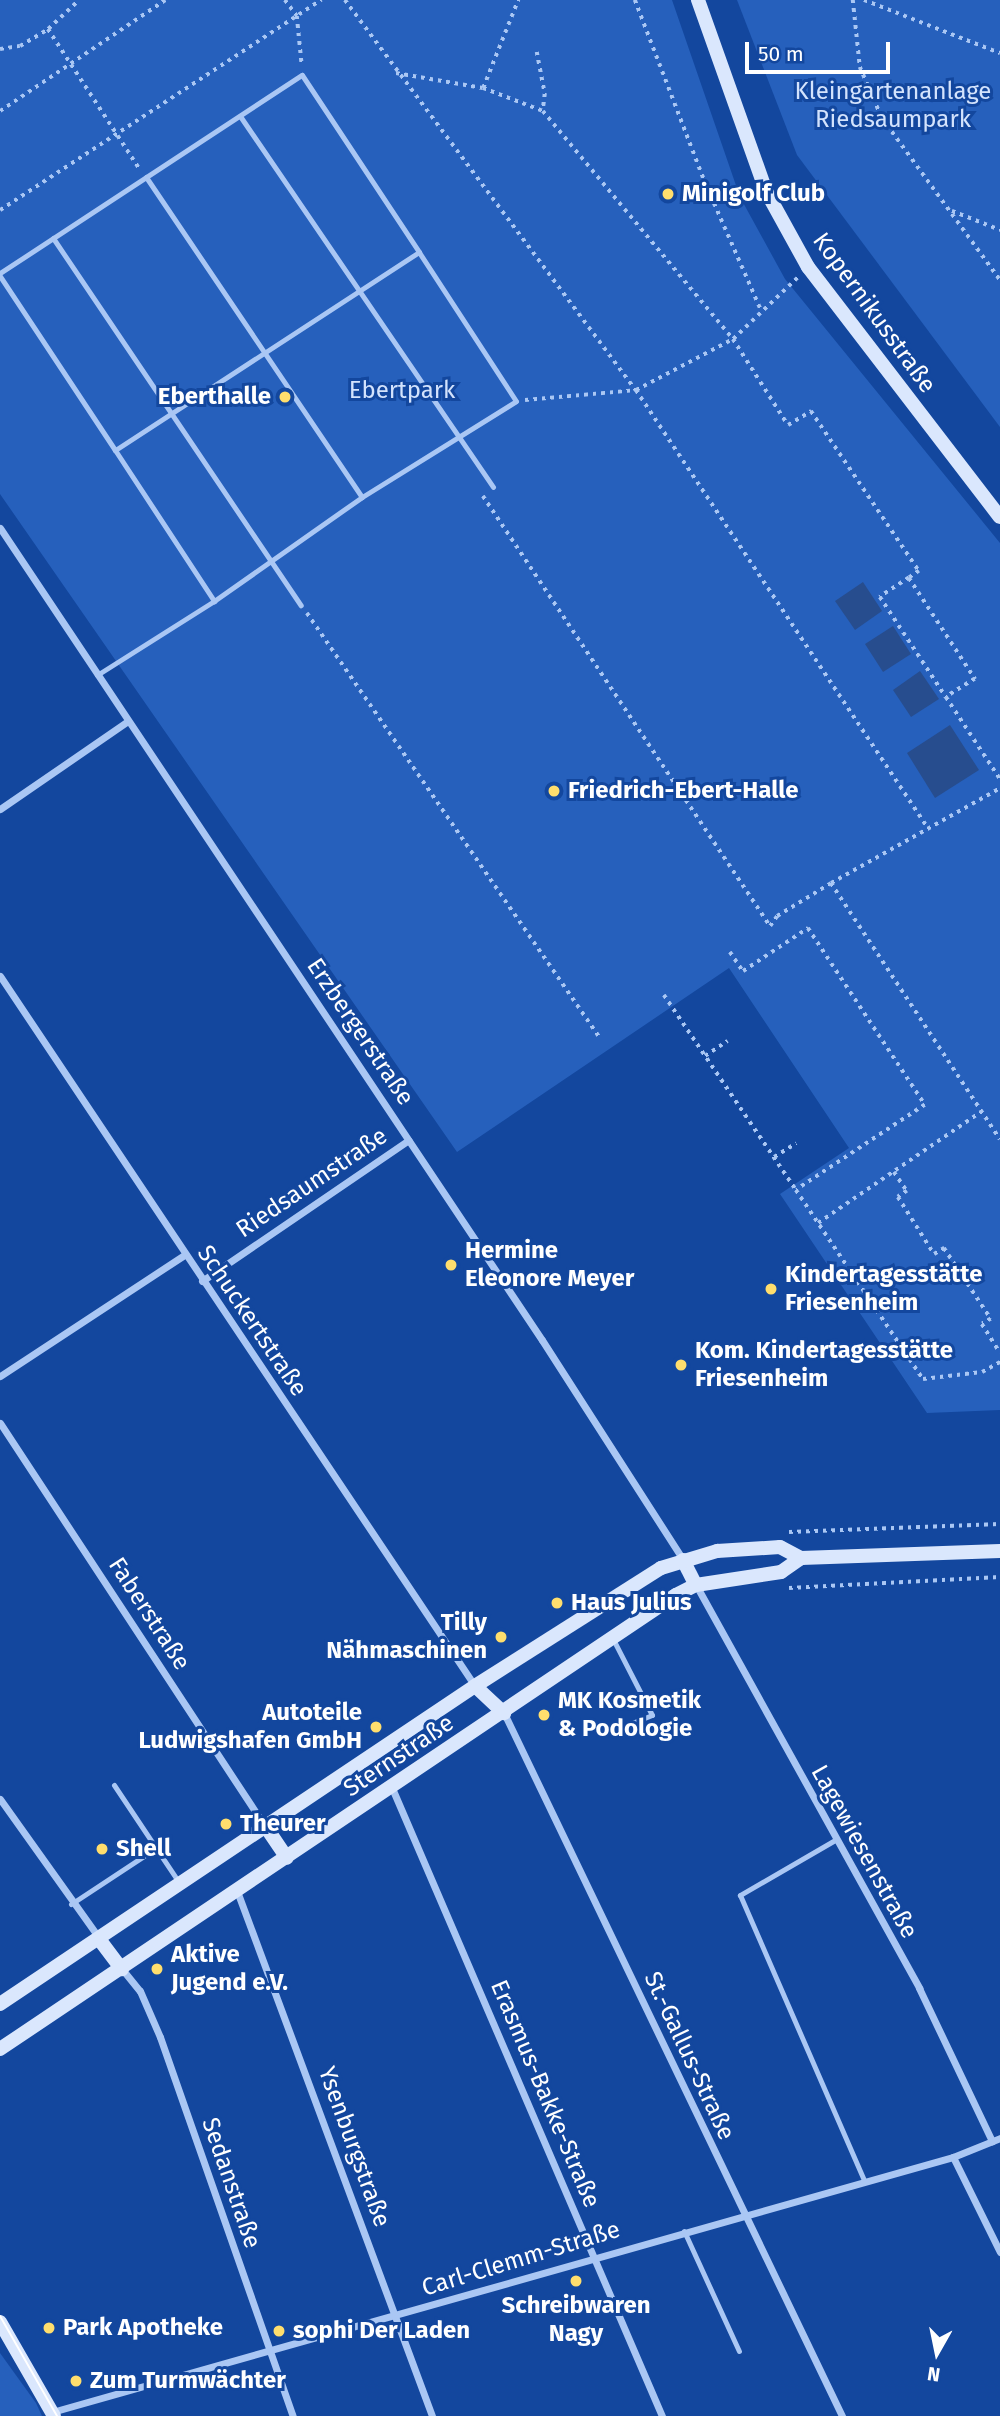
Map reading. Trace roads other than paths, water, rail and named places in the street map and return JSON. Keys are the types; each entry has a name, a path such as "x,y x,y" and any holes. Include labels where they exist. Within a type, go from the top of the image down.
{"main road":[{"name":"Kopernikusstraße","path":"698,0 766,191 808,267 1000,517"},
{"name":"Sternstraße","path":"0,2004 638,1579 683,1560 717,1551 780,1547 801,1558 1000,1551"},
{"name":"Sternstraße","path":"0,2049 696,1585 781,1572 801,1558"},
{"path":"683,1560 696,1585"},
{"path":"475,1686 504,1713"},
{"path":"266,1827 287,1858"},
{"path":"99,1939 122,1969"},
{"path":"0,2322 53,2414"}],"street":[{"name":"Erzbergerstraße","path":"0,528 409,1140 683,1560"},
{"path":"0,809 128,721"},
{"name":"Schuckertstraße","path":"0,976 184,1255 475,1686"},
{"name":"Riedsaumstraße","path":"202,1281 409,1140"},
{"path":"0,1376 184,1255"},
{"name":"Faberstraße","path":"0,1423 266,1827"},
{"name":"Lagewiesenstraße","path":"696,1585 919,1988 996,2139"},
{"name":"St.-Gallus-Straße","path":"504,1713 842,2416"},
{"name":"Erasmus-Bakke-Straße","path":"392,1788 663,2416"},
{"path":"0,1800 71,1904 99,1939"},
{"name":"Ysenburgstraße","path":"237,1891 432,2416"},
{"name":"Sedanstraße","path":"122,1969 140,1991 160,2037 293,2416"},
{"name":"Carl-Clemm-Straße","path":"53,2414 396,2317 593,2255 953,2157 996,2139"},
{"path":"953,2157 1000,2252"}],"lane":[{"path":"97,675 214,601 362,497 516,401 302,75 0,274 214,601"},
{"path":"240,116 493,487"},
{"path":"146,177 262,354 362,497"},
{"path":"53,238 301,605"},
{"path":"115,450 419,252"},
{"path":"612,1731 652,1715 613,1640"},
{"path":"114,1785 180,1884"},
{"path":"835,1840 740,1895 865,2182"},
{"path":"71,1904 156,1848"},
{"path":"684,2231 739,2351"}],"tram line":[{"path":"0,2316 57,2416"}],"place":[{"name":"Minigolf Club","path":"668,194"},
{"name":"Eberthalle","path":"285,397"},
{"name":"Friedrich-Ebert-Halle","path":"554,791"},
{"name":"Hermine Eleonore Meyer","path":"451,1265"},
{"name":"Kindertagesstätte Friesenheim","path":"771,1289"},
{"name":"Kom. Kindertagesstätte Friesenheim","path":"681,1365"},
{"name":"Haus Julius","path":"557,1603"},
{"name":"Tilly Nähmaschinen","path":"501,1637"},
{"name":"MK Kosmetik & Podologie","path":"544,1715"},
{"name":"Autoteile Ludwigshafen GmbH","path":"376,1727"},
{"name":"Theurer","path":"226,1824"},
{"name":"Shell","path":"102,1849"},
{"name":"Aktive Jugend e.V.","path":"157,1969"},
{"name":"Schreibwaren Nagy","path":"576,2281"},
{"name":"Park Apotheke","path":"49,2328"},
{"name":"sophi Der Laden","path":"279,2331"},
{"name":"Zum Turmwächter","path":"76,2381"}],"park label":[{"name":"Kleingartenanlage Riedsaumpark","path":"893,106"},
{"name":"Ebertpark","path":"402,391"}]}
